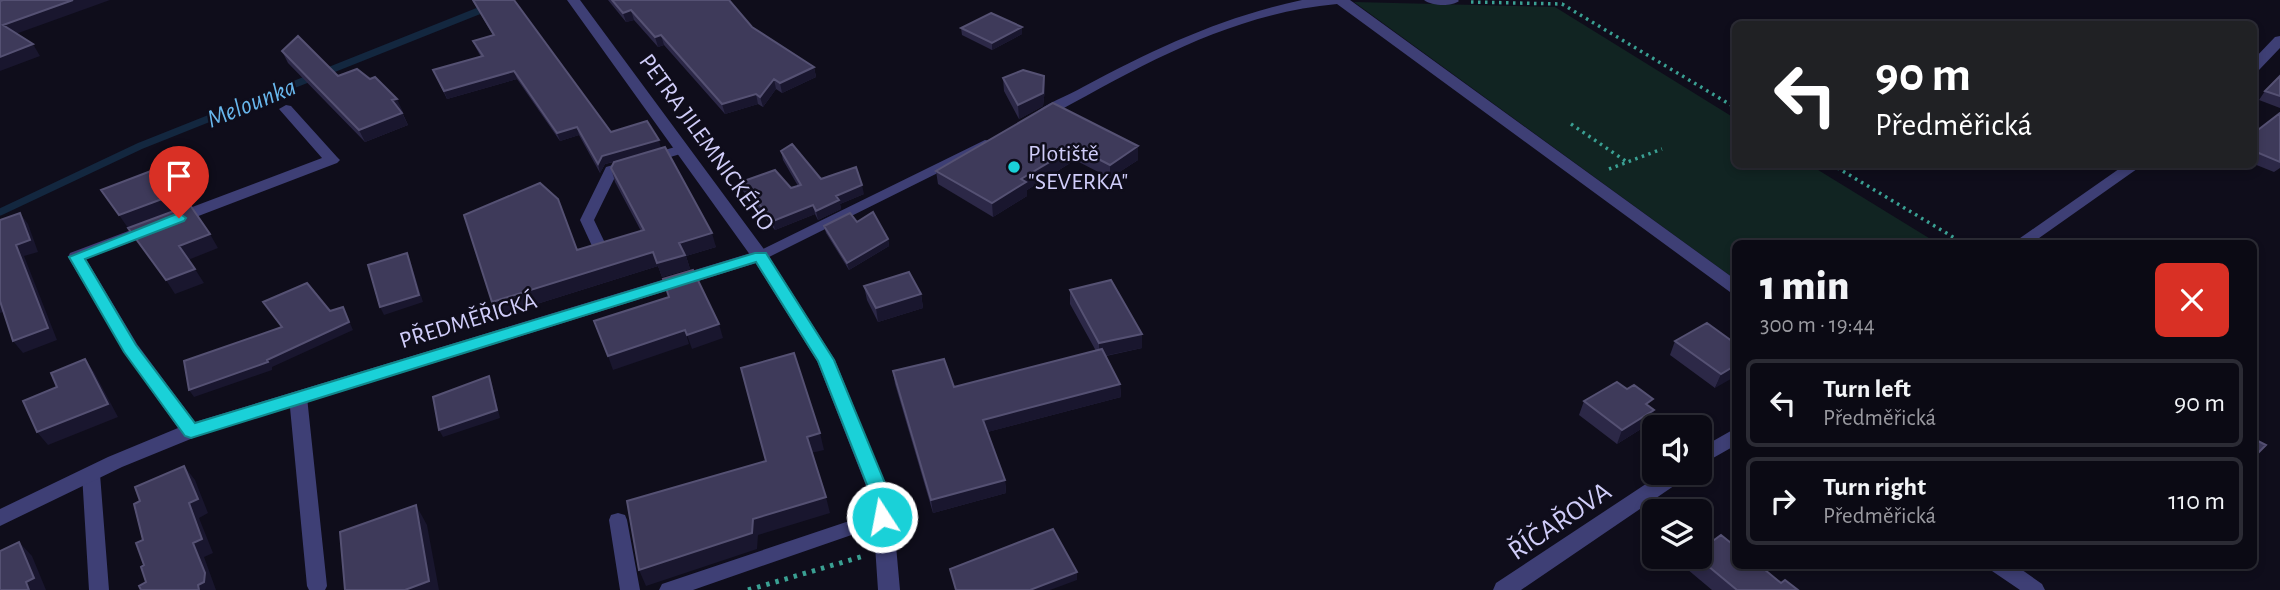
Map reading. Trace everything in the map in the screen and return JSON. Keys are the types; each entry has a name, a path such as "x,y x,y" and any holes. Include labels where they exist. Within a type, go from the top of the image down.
{"street":[{"name":"PETRA JILEMNICKÉHO","path":"573,0 760,256 826,360 882,500 889,590"},
{"path":"2257,64 2280,40"},
{"path":"191,431 130,348 76,257 332,160 286,109"},
{"path":"2025,240 2131,168"},
{"name":"PŘEDMĚŘICKÁ","path":"0,517 191,431 760,256"},
{"path":"1712,451 1732,438"},
{"name":"ŘÍČAŘOVA","path":"1504,590 1661,485"}],"lane":[{"path":"1339,0 1732,285"},
{"path":"1021,125 1179,40 1204,30 1239,19 1344,0"},
{"path":"1430,0 1453,1"},
{"path":"760,256 996,138"},
{"path":"597,243 587,220 611,170 682,149"},
{"path":"298,397 317,586"},
{"path":"92,474 99,590"},
{"path":"669,590 882,517"},
{"path":"618,520 630,590"},
{"path":"2005,569 2035,590"}],"path":[{"path":"1453,1 1562,4 1732,106"},
{"path":"1570,124 1627,162"},
{"path":"1585,178 1662,149"},
{"path":"1838,168 1959,240"},
{"path":"747,590 886,550"}],"green space":[{"path":"1354,2 1555,7 1732,117 1732,168 1815,168 1932,240 1732,240 1732,277"}],"building":[{"path":"73,0 3,25 33,44 0,57 0,1"},
{"path":"473,0 514,0 611,132 647,121 659,140 602,156 598,164 577,127 557,133 514,71 444,91 433,70 483,56 473,41 494,35"},
{"path":"612,0 729,0 752,27 814,67 780,83 774,79 760,97 756,94 722,104 661,35 655,37 631,10 623,13"},
{"path":"991,13 1022,27 992,43 961,28"},
{"path":"298,36 338,76 357,69 370,79 375,77 397,99 392,100 402,113 359,130 282,51"},
{"path":"1023,70 1044,76 1043,93 1018,105 1003,78"},
{"path":"2280,76 2280,96 2265,91"},
{"name":"Plotiště \"SEVERKA\"","path":"1053,103 1138,146 1110,165 1075,147 1021,179 1026,182 992,203 936,171"},
{"path":"2280,113 2280,162 2257,152 2257,131"},
{"path":"792,144 821,179 856,167 862,185 836,196 839,200 816,211 813,205 773,221 741,182 775,170 791,188 801,185 781,151"},
{"path":"665,147 712,233 679,243 685,255 657,263 653,252 492,302 464,215 540,183 558,199 577,250 644,230 611,168 614,162"},
{"path":"164,166 181,192 119,215 101,190"},
{"path":"190,205 210,234 179,246 195,269 166,280 128,228"},
{"path":"873,212 888,239 847,263 824,226 850,213 857,222"},
{"path":"20,213 30,240 16,245 48,328 13,341 0,301 0,220"},
{"path":"407,253 419,295 380,307 368,265"},
{"path":"693,270 719,324 687,335 685,330 608,356 594,321 669,297 663,279"},
{"path":"909,272 921,294 876,308 864,286"},
{"path":"1111,280 1142,334 1099,343 1070,290"},
{"path":"307,283 330,311 343,307 349,322 267,360 268,362 189,390 184,361 282,327 263,302"},
{"path":"1707,323 1732,341 1732,367 1721,374 1675,341"},
{"path":"1102,349 1120,384 983,420 1005,480 931,500 893,371 944,359 954,387"},
{"path":"794,353 820,433 807,437 826,497 753,519 752,533 639,570 627,501 766,461 741,368"},
{"path":"85,359 108,404 37,432 23,401 57,387 51,373"},
{"path":"489,376 497,410 439,430 433,397"},
{"path":"1617,382 1627,389 1634,385 1653,399 1646,404 1654,410 1642,415 1622,430 1584,401"},
{"path":"2257,440 2266,445 2257,454"},
{"path":"184,466 198,499 189,503 202,539 193,543 205,573 204,582 198,585 199,590 141,590 139,586 146,582 141,567 144,565 136,543 143,540 134,504 140,501 135,487"},
{"path":"416,505 429,581 405,590 345,590 340,532"},
{"path":"1053,529 1077,572 1030,590 956,590 950,569"},
{"path":"1721,535 1732,544 1732,569 1764,569 1781,583 1785,580 1798,590 1737,590 1712,569 1712,542"},
{"path":"19,542 34,578 26,582 29,590 0,590 0,551"}],"waterway":[{"name":"Melounka","path":"0,212 140,146 506,0"}],"place":[{"name":"Plotiště \"SEVERKA\"","path":"1014,167"}],"route":[{"path":"179,218 76,257 130,348 191,431 760,256 826,360 882,500 882,517"}]}
